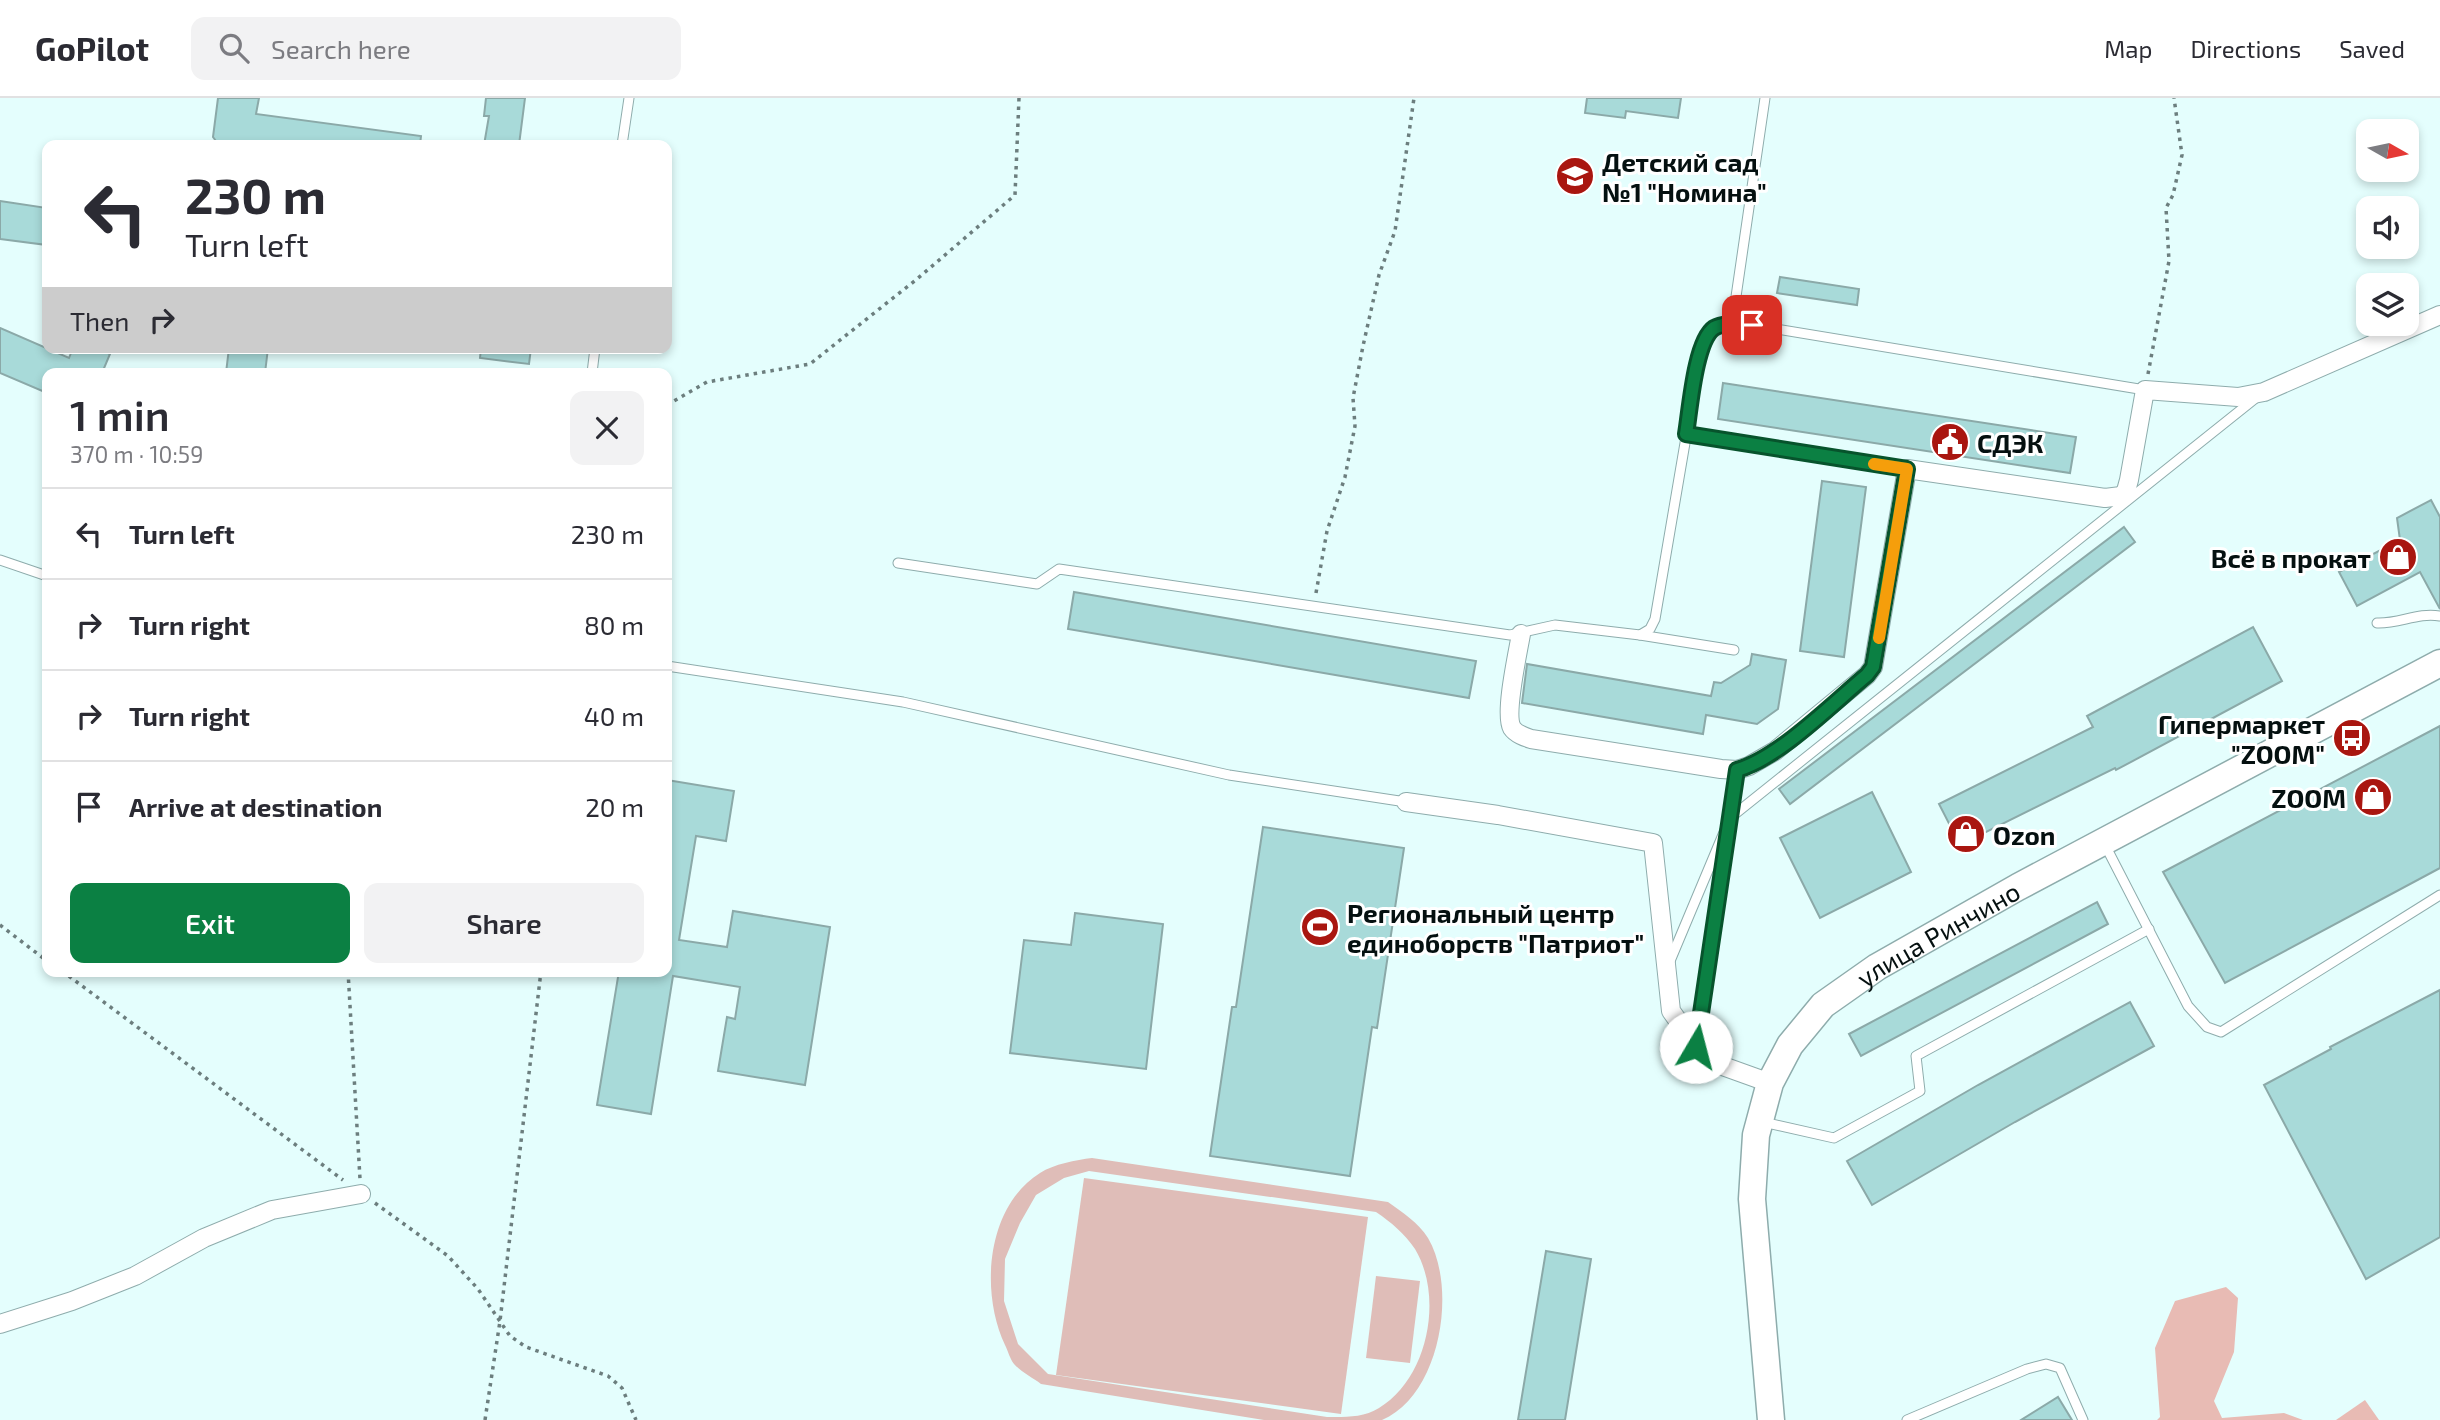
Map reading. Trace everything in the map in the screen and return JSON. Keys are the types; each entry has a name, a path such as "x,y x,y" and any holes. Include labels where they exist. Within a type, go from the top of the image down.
{"street":[{"path":"1521,634 1509,713 1512,727 1519,733 1531,739 1737,770 1749,766 1775,751 1867,675 1873,667 1907,469 2105,498 2122,496 2129,480 2145,390 2238,397 2264,392 2440,315"},
{"name":"улица Ринчино","path":"1771,1420 1752,1199 1756,1135 1770,1083 1790,1045 1823,1005 1877,967 2018,887 2440,663"},
{"path":"1406,802 1498,815 1653,843 1671,1011 1706,1060 1770,1083"},
{"path":"0,1324 72,1301 135,1276 204,1238 272,1210 361,1194"}],"lane":[{"path":"623,140 629,98"},
{"path":"1732,324 1765,98"},
{"path":"1640,635 1650,629 1655,620 1700,355 1706,337 1715,327 1752,325 2145,390"},
{"path":"1665,970 1730,818 2264,392"},
{"path":"1686,434 1907,469"},
{"path":"0,560 42,574"},
{"path":"898,563 1037,584 1059,569 1510,635 1555,625 1734,650"},
{"path":"2377,623 2391,624 2406,617 2440,616"},
{"path":"672,667 902,702 1229,775 1406,802"},
{"path":"1696,1047 1737,770"},
{"path":"2103,842 2188,1006 2207,1027 2221,1032 2440,895"},
{"path":"1760,1121 1834,1138 1920,1091 1916,1056 2149,929"},
{"path":"1908,1420 2026,1369 2046,1364 2060,1368 2083,1420"}],"path":[{"path":"672,402 707,382 810,364 917,279 1015,195 1019,98"},
{"path":"1314,606 1327,531 1345,477 1355,426 1353,398 1363,346 1379,275 1395,231 1414,98"},
{"path":"2145,390 2169,261 2166,208 2173,195 2182,155 2174,98"},
{"path":"0,925 42,957"},
{"path":"348,977 361,1194"},
{"path":"485,1420 500,1321 540,977"}],"shaded area":[{"path":"1092,1158 1388,1202 1415,1222 1428,1238 1437,1259 1442,1285 1438,1339 1430,1365 1418,1389 1402,1407 1382,1420 1264,1420 1041,1384 1024,1372 1010,1357 997,1324 992,1301 993,1252 999,1228 1008,1207 1022,1188 1040,1173 1058,1165","holes":["1089,1171 1376,1212 1407,1238 1415,1249 1424,1268 1429,1313 1420,1358 1409,1378 1396,1395 1379,1408 1360,1415 1327,1417 1048,1374 1018,1344 1004,1301 1005,1259 1020,1223 1036,1195 1064,1178"]},
{"path":"1084,1178 1368,1217 1341,1414 1056,1375"},
{"path":"1376,1276 1420,1281 1410,1363 1366,1358"},
{"path":"2226,1287 2238,1298 2234,1352 2214,1401 2222,1418 2284,1413 2303,1420 2157,1420 2160,1417 2155,1348 2175,1301"},
{"path":"2365,1400 2379,1420 2336,1420"}],"building":[{"path":"218,98 259,98 256,114 421,136 421,140 215,140 213,137"},
{"path":"486,98 525,98 520,140 485,140 489,116 484,116"},
{"path":"1587,98 1681,98 1678,118 1626,111 1625,118 1585,113"},
{"path":"0,201 42,207 42,244 0,239"},
{"path":"1780,277 1859,289 1857,305 1777,293"},
{"path":"0,328 42,346 42,354 60,354 69,358 71,354 110,354 104,368 42,368 42,391 0,373"},
{"path":"228,354 267,354 266,368 227,368"},
{"path":"480,354 530,354 529,364 480,358"},
{"path":"1723,383 2076,437 2070,473 1718,419"},
{"path":"1822,481 1866,487 1844,657 1800,651"},
{"path":"2431,500 2440,517 2440,609 2420,572 2357,606 2339,572 2400,540 2397,518"},
{"path":"2124,527 2135,542 1790,804 1779,789"},
{"path":"1074,592 1476,661 1469,698 1068,629"},
{"path":"2253,627 2282,681 2116,770 2115,768 1960,845 1939,804 2093,727 2087,716"},
{"path":"1752,654 1786,660 1778,709 1757,724 1706,715 1703,734 1522,703 1527,664 1711,696 1714,682 1721,683 1750,665"},
{"name":"ZOOM","path":"2440,726 2440,868 2225,983 2163,872"},
{"path":"672,781 734,791 726,841 696,836 679,940 727,947 733,911 830,927 805,1085 718,1071 727,1017 735,1019 740,987 673,976 651,1114 597,1105 618,977 672,977"},
{"path":"1872,792 1911,872 1820,918 1780,838"},
{"name":"Региональный центр единоборств \"Патриот\"","path":"1263,827 1404,848 1377,1028 1372,1027 1350,1176 1210,1156"},
{"path":"2097,902 2108,924 1861,1056 1849,1034"},
{"path":"1075,913 1163,924 1146,1069 1010,1053 1024,940 1071,945"},
{"path":"2440,990 2440,1237 2366,1279 2264,1085"},
{"path":"2130,1002 2154,1046 1872,1205 1847,1161"},
{"path":"1546,1251 1591,1259 1565,1420 1518,1420"},
{"path":"2058,1397 2072,1420 2021,1420"}],"slow traffic":[{"path":"1874,464 1907,469 1879,638"}],"place":[{"name":"Детский сад №1 \"Номина\"","path":"1575,176"},
{"name":"СДЭК","path":"1950,442"},
{"name":"Всё в прокат","path":"2398,557"},
{"name":"Гипермаркет \"ZOOM\"","path":"2352,738"},
{"name":"ZOOM","path":"2373,797"},
{"name":"Ozon","path":"1966,834"},
{"name":"Региональный центр единоборств \"Патриот\"","path":"1320,927"}],"route":[{"path":"1696,1047 1737,770 1775,751 1867,675 1873,667 1907,469 1686,434 1700,355 1706,337 1715,327 1752,325"}]}
